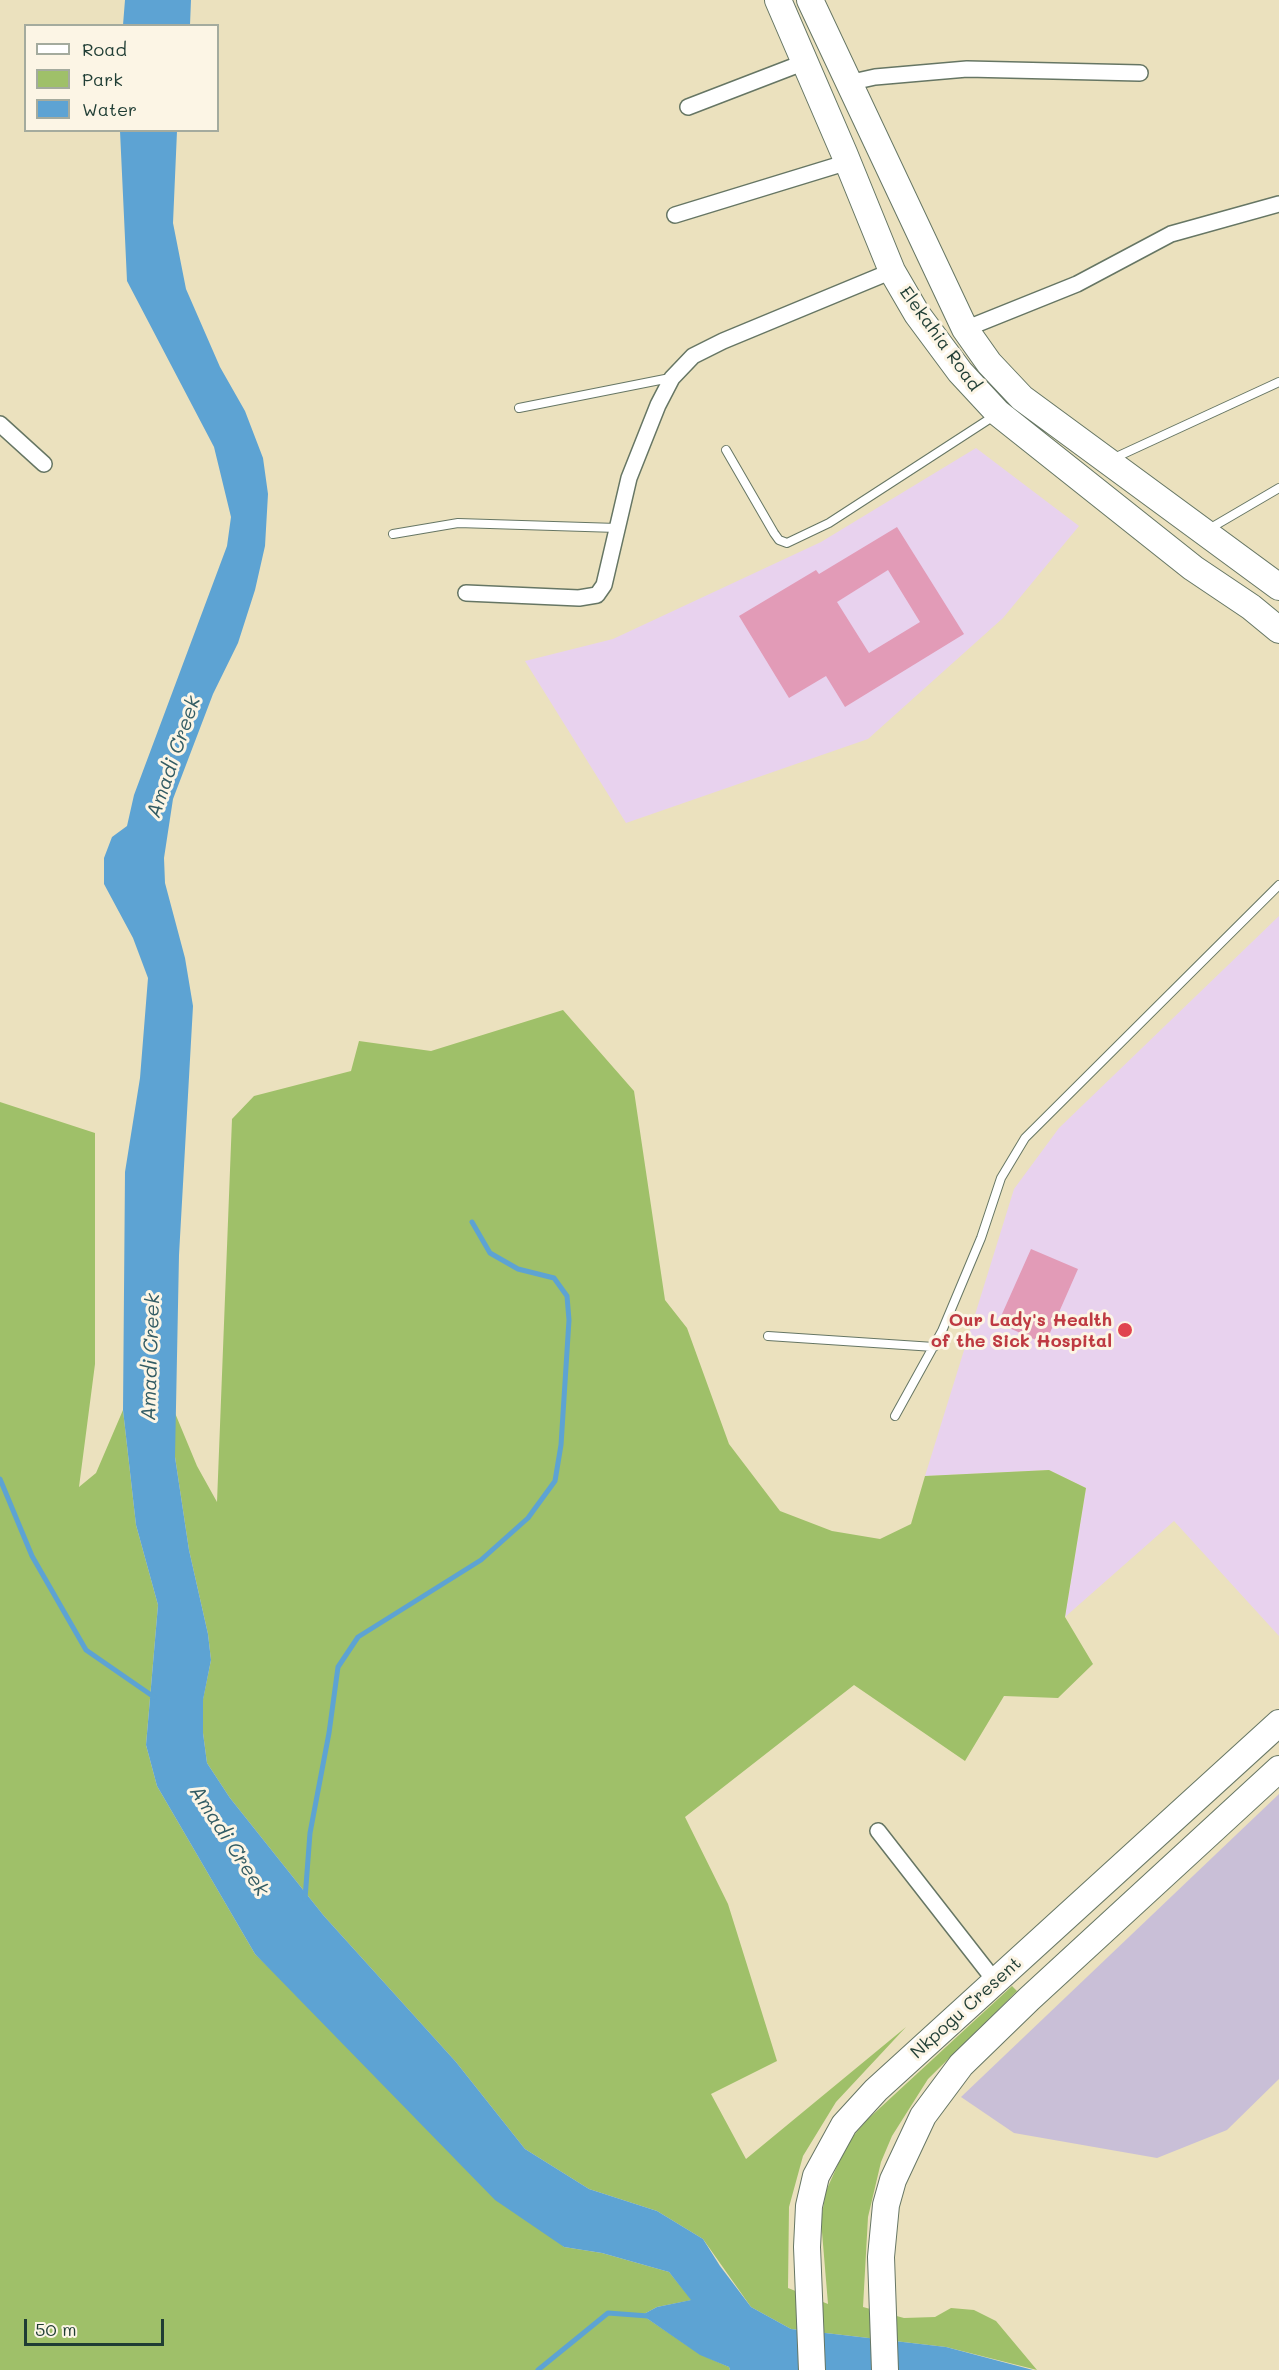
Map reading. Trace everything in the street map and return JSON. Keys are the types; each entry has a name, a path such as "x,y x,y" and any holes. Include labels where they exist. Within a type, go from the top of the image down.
{"main road":[{"name":"Elekahia Road","path":"777,0 848,162 892,271 917,314 946,353 998,413 1193,568 1279,630"},
{"name":"Elekahia Road","path":"810,0 965,329 989,363 1022,398 1279,587"},
{"name":"Nkpogu Cresent","path":"812,2370 807,2247 809,2206 816,2176 844,2125 876,2090 1279,1723"},
{"name":"Nkpogu Cresent","path":"885,2370 881,2257 886,2205 893,2180 923,2116 961,2065 1029,1999 1279,1769"}],"street":[{"path":"688,107 805,62"},
{"path":"848,83 875,76 967,69 1140,73"},
{"path":"675,214 848,162"},
{"path":"965,329 1077,284 1171,234 1279,204"},
{"path":"466,593 579,598 597,595 604,585 629,478 658,405 672,378 693,356 713,346 892,271"},
{"path":"0,424 44,464"},
{"path":"878,1831 995,1981"}],"lane":[{"path":"519,408 672,378"},
{"path":"1108,461 1279,382"},
{"path":"726,450 774,533 779,540 787,543 829,523 998,413"},
{"path":"1203,533 1279,488"},
{"path":"393,534 458,523 617,528"},
{"path":"895,1416 934,1347 977,1248 1001,1179 1025,1138 1279,885"},
{"path":"768,1336 934,1347"}],"shaded area":[{"path":"976,448 1079,526 1003,618 868,739 626,823 525,661 613,639 821,542"},
{"name":"Our Lady's Health of the Sick Hospital","path":"1279,916 1279,1636 1174,1521 1065,1617 1086,1488 1049,1470 925,1476 1014,1189 1059,1128"},
{"path":"1279,1794 1279,2079 1227,2130 1157,2158 1014,2133 961,2097"}],"green space":[{"path":"563,1010 634,1091 665,1300 687,1328 729,1444 780,1511 832,1531 880,1539 911,1524 925,1476 1049,1470 1086,1488 1065,1617 1093,1664 1058,1698 1004,1696 965,1761 854,1685 685,1817 728,1904 777,2061 711,2094 746,2159 906,2027 836,2102 803,2156 789,2207 788,2288 828,2304 821,2220 826,2191 848,2142 868,2119 1012,1986 1017,1991 928,2079 892,2136 881,2162 868,2217 863,2307 904,2318 935,2317 951,2308 974,2310 996,2321 1037,2370 946,2347 791,2329 751,2307 703,2239 657,2211 589,2189 525,2149 456,2062 324,1916 230,1798 207,1763 203,1733 203,1699 211,1660 208,1634 189,1550 175,1457 175,1413 197,1466 217,1502 232,1119 254,1096 351,1071 359,1041 431,1051"},
{"path":"0,1102 95,1133 95,1364 79,1487 96,1473 123,1410 136,1525 158,1605 146,1745 157,1786 255,1954 564,2247 602,2253 669,2272 692,2300 657,2307 642,2315 700,2354 729,2367 730,2370 0,2370"}],"water":[{"path":"125,0 191,0 190,24 123,24"},
{"name":"Amadi Creek","path":"120,132 177,132 173,223 186,289 220,367 245,411 263,458 268,494 265,546 255,590 238,643 213,694 173,799 164,858 165,883 185,958 193,1006 179,1255 175,1457 189,1550 208,1634 211,1660 203,1700 203,1733 207,1763 230,1798 324,1916 456,2062 525,2149 589,2189 657,2211 703,2239 751,2307 791,2329 946,2347 1033,2370 730,2370 729,2367 700,2355 642,2315 657,2307 691,2300 669,2272 602,2253 564,2247 495,2200 255,1954 157,1786 146,1745 158,1605 136,1525 123,1410 125,1172 140,1078 148,978 133,938 104,884 104,858 112,837 127,826 134,795 227,546 231,517 214,447 127,281"}],"building":[{"path":"897,527 964,634 845,707 826,676 789,698 739,616 816,570 819,574","holes":["888,570 920,622 869,653 837,602"]},
{"path":"1031,1249 1078,1269 1045,1344 998,1323"}],"waterway":[{"path":"305,1899 310,1833 329,1733 338,1667 358,1637 481,1560 528,1518 555,1481 561,1445 569,1320 567,1296 554,1278 518,1269 490,1253 472,1222"},
{"path":"0,1479 32,1556 86,1650 154,1697"},
{"path":"538,2370 608,2313 648,2316"}],"place":[{"name":"Our Lady's Health of the Sick Hospital","path":"1125,1330"}]}
